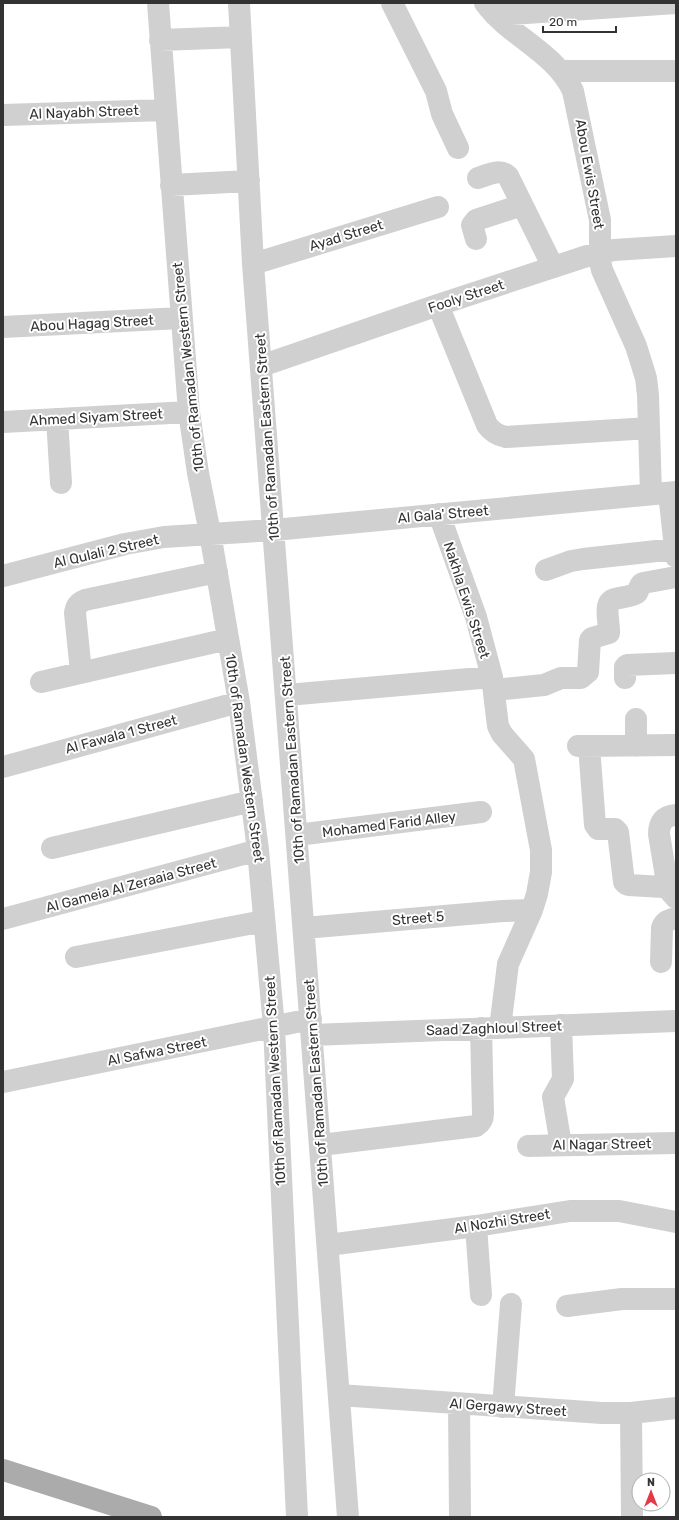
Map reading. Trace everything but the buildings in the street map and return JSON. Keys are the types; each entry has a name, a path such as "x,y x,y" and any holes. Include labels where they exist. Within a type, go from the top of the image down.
{"main road":[{"path":"3,1470 151,1517"}],"street":[{"name":"10th of Ramadan Western Street","path":"158,3 181,318 190,412 198,473 217,572 239,702 258,850 274,1027 298,1517"},
{"name":"10th of Ramadan Eastern Street","path":"239,3 253,264 321,1145 348,1517"},
{"path":"392,3 436,91 442,114 458,148"},
{"path":"490,9 676,3"},
{"name":"Abou Ewis Street","path":"490,9 562,71 569,81 577,102 600,220 600,252 602,270 642,362 648,394 649,428 665,493 676,553"},
{"path":"160,40 241,37"},
{"path":"562,71 676,71"},
{"name":"Al Nayabh Street","path":"3,115 166,110"},
{"path":"478,178 498,172 508,176 553,267"},
{"path":"171,185 249,180"},
{"path":"476,239 472,225 476,220 522,204"},
{"name":"Ayad Street","path":"253,264 438,207"},
{"name":"Fooly Street","path":"261,366 438,305 600,252 676,246"},
{"path":"438,305 487,425 491,431 498,436 506,437 649,428"},
{"name":"Abou Hagag Street","path":"3,327 181,318"},
{"name":"Ahmed Siyam Street","path":"3,422 190,412"},
{"path":"57,419 62,483"},
{"name":"Al Gala' Street","path":"210,533 274,530 665,493"},
{"name":"Nakhla Ewis Street","path":"321,1145 476,1126 480,1123 484,1114 490,1028 508,964 532,910 537,894 541,872 541,850 524,759 502,734 498,726 493,684 476,617 439,514"},
{"name":"Al Qulali 2 Street","path":"3,576 125,544 164,537 210,533"},
{"path":"546,570 577,560 676,553"},
{"path":"81,672 75,613 79,602 217,572"},
{"path":"286,695 493,684 544,685 561,678 581,678 588,672 590,640 609,633 609,602 637,594 643,582 676,577"},
{"path":"41,682 228,639"},
{"path":"625,678 625,667 627,665 676,663"},
{"name":"Al Fawala 1 Street","path":"3,767 239,702"},
{"path":"636,719 636,746"},
{"path":"672,893 663,887 629,885 624,882 618,832 615,829 598,829 595,825 583,746 676,744"},
{"path":"52,848 252,801"},
{"name":"Mohamed Farid Alley","path":"297,835 481,812"},
{"path":"672,893 658,834 658,827 661,821 667,816 676,816"},
{"name":"Al Gameia Al Zeraaia Street","path":"3,919 258,850"},
{"name":"Street 5","path":"304,928 532,910"},
{"path":"661,962 663,924 666,921 676,918"},
{"path":"76,957 264,921"},
{"name":"Saad Zaghloul Street","path":"312,1027 490,1028 676,1020"},
{"path":"561,1025 563,1079 562,1083 552,1097 562,1145"},
{"name":"Al Safwa Street","path":"3,1082 274,1027 312,1027"},
{"name":"Al Nagar Street","path":"528,1146 676,1143"},
{"name":"Al Nozhi Street","path":"328,1245 476,1226 570,1211 619,1211 676,1222"},
{"path":"476,1226 481,1295"},
{"path":"567,1306 622,1299 676,1299"},
{"path":"502,1407 511,1304"},
{"name":"Al Gergawy Street","path":"339,1395 602,1413 631,1413 676,1408"},
{"path":"459,1404 460,1517"},
{"path":"631,1413 632,1517"}]}
